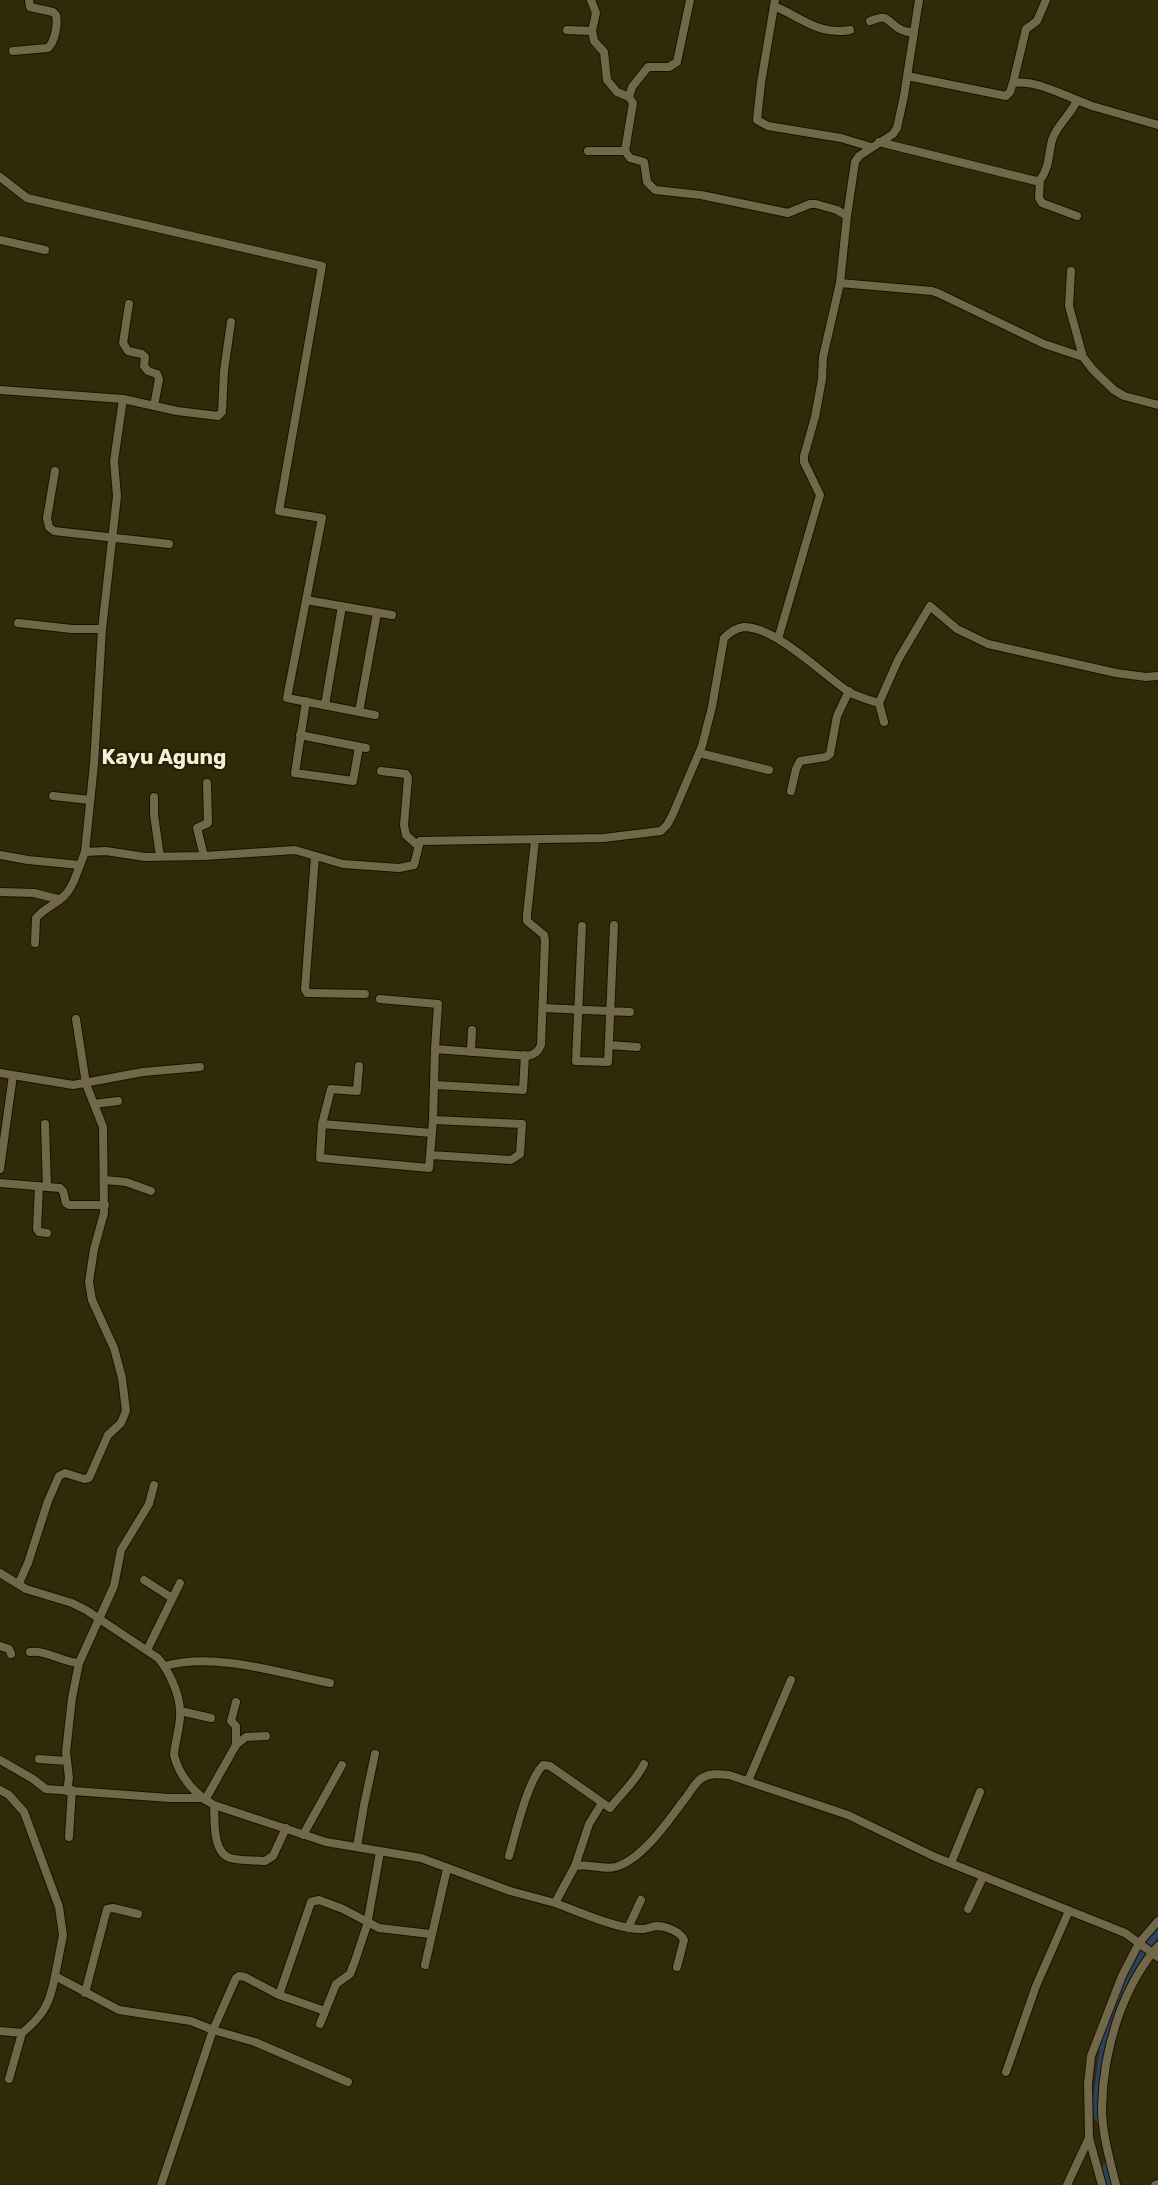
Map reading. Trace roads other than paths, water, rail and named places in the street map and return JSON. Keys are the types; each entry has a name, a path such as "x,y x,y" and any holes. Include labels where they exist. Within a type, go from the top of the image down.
{"street":[{"path":"13,51 48,48 54,38 56,15 53,12 30,7 29,0"},
{"path":"591,0 596,13 592,31 594,41 604,52 607,80 617,92 629,97 633,103 625,151 630,158 644,162 647,182 655,190 701,195 788,213 810,204 816,204 837,210 847,216"},
{"path":"629,97 632,87 648,67 669,67 677,62 690,0"},
{"path":"778,639 820,495 804,462 804,456 815,417 822,379 823,357 840,283 855,162 859,156 892,134 897,128 919,0"},
{"path":"907,76 1006,96 1013,83 1026,29 1037,21 1046,0"},
{"path":"850,30 838,32 817,28 806,24 775,3 761,82 758,120 768,126 841,138 1036,181 1040,180"},
{"path":"870,21 885,17 896,27 913,33"},
{"path":"567,30 592,31"},
{"path":"1013,83 1041,86 1092,106 1158,125"},
{"path":"1077,100 1065,120 1058,125 1052,140 1049,165 1040,180 1042,202 1077,216"},
{"path":"588,151 625,151"},
{"path":"0,177 27,198 322,266 279,511 322,518 287,698 375,715"},
{"path":"0,240 45,250"},
{"path":"1071,271 1069,306 1083,357 1114,390 1124,396 1158,405"},
{"path":"840,283 932,291 1044,344 1083,357"},
{"path":"129,304 123,344 128,351 142,354 145,357 144,366 148,371 157,374 159,379 154,406"},
{"path":"0,390 123,399 211,416 220,415 231,322"},
{"path":"35,943 36,918 47,907 64,897 85,852 102,629 117,496 114,461 123,399"},
{"path":"55,471 47,518 49,527 60,533 169,544"},
{"path":"306,600 392,615"},
{"path":"325,705 342,606"},
{"path":"884,722 879,703 897,660 930,606 957,629 988,644 1116,673 1146,678 1158,676"},
{"path":"359,712 377,613"},
{"path":"18,623 72,629 102,629"},
{"path":"85,852 106,851 145,858 295,850 343,864 411,867 414,865 417,845 420,842 604,838 664,830 699,753 712,707 724,638 730,632 746,627 778,639 849,691 879,703"},
{"path":"791,791 800,761 826,757 830,754 837,716 849,691"},
{"path":"300,735 363,747 353,781 294,773 300,735 306,701"},
{"path":"699,753 769,770"},
{"path":"381,771 406,774 408,778 404,825 406,835 417,845"},
{"path":"204,856 197,828 208,824 207,783"},
{"path":"53,796 90,800"},
{"path":"154,796 154,815 160,856"},
{"path":"435,1049 525,1055 534,1054 541,1046 545,942 544,935 527,921 526,915 534,840"},
{"path":"0,855 80,865"},
{"path":"315,856 305,989 311,993 366,994"},
{"path":"0,892 44,894 58,899"},
{"path":"582,926 576,1060 608,1062 614,925"},
{"path":"359,1066 357,1091 331,1089 322,1124 320,1158 429,1168 438,1004 380,999"},
{"path":"543,1008 630,1011"},
{"path":"19,1583 59,1476 65,1473 84,1479 89,1478 108,1435 124,1418 126,1412 122,1378 111,1342 92,1300 90,1282 94,1249 104,1218 105,1205 103,1127 86,1084 76,1019"},
{"path":"471,1052 472,1030"},
{"path":"609,1046 637,1047"},
{"path":"435,1085 523,1090 525,1055"},
{"path":"0,1073 65,1085 86,1084 143,1072 200,1067"},
{"path":"0,1169 13,1075"},
{"path":"94,1104 118,1101"},
{"path":"430,1155 512,1160 520,1154 522,1124 433,1120"},
{"path":"45,1124 43,1186 37,1229 39,1232 47,1233"},
{"path":"322,1124 432,1133"},
{"path":"105,1180 126,1182 151,1191"},
{"path":"0,1183 62,1189 66,1203 69,1205 105,1205"},
{"path":"69,1837 70,1790 66,1752 72,1698 79,1663 114,1586 121,1550 149,1504 154,1485"},
{"path":"0,1573 26,1589 72,1603 99,1617 147,1650 165,1666 180,1711 175,1743 176,1761 190,1785 207,1801 222,1853 230,1858 265,1861 273,1856 286,1828"},
{"path":"144,1580 172,1598"},
{"path":"147,1650 180,1583"},
{"path":"0,1646 9,1649 11,1654"},
{"path":"30,1652 43,1651 61,1660 79,1663"},
{"path":"165,1666 185,1661 224,1663 330,1683"},
{"path":"748,1781 791,1680"},
{"path":"236,1702 231,1721 236,1726 236,1745"},
{"path":"180,1711 211,1718"},
{"path":"207,1801 236,1745 246,1737 266,1736"},
{"path":"357,1847 375,1754"},
{"path":"39,1759 67,1761"},
{"path":"0,1760 46,1789 207,1801 326,1842 421,1858 510,1891 555,1903 628,1928 642,1929 658,1926 682,1935 684,1940 677,1967"},
{"path":"509,1856 527,1798 538,1770 543,1765 550,1766 610,1808 639,1775 644,1764"},
{"path":"303,1835 342,1765"},
{"path":"575,1866 611,1868 632,1859 661,1831 702,1779 719,1774 748,1781 848,1815 983,1877 1125,1933 1148,1950"},
{"path":"0,1790 9,1795 24,1812 59,1907 63,1935 49,2002 42,2015 22,2033 9,2079"},
{"path":"951,1863 980,1792"},
{"path":"555,1903 575,1866 589,1824 602,1803"},
{"path":"320,2024 336,1984 350,1974 368,1921 380,1852"},
{"path":"424,1965 447,1869"},
{"path":"968,1909 983,1877"},
{"path":"628,1928 641,1899"},
{"path":"279,1995 311,1902 319,1900 325,1902 379,1928 430,1934"},
{"path":"85,1993 107,1909 113,1908 138,1914"},
{"path":"1006,2072 1035,1986 1069,1911"},
{"path":"1116,2185 1105,2137 1102,2109 1106,2066 1127,1993 1148,1950 1158,1921"},
{"path":"1102,2185 1089,2138 1088,2084 1091,2056 1122,1976 1148,1950 1158,1946"},
{"path":"55,1976 119,2010 178,2018 255,2042 348,2082"},
{"path":"161,2185 213,2030 236,1978 239,1976 279,1995 325,2011"},
{"path":"0,2031 22,2033"},
{"path":"1067,2185 1089,2138"}],"waterway":[{"path":"1099,2118 1097,2103 1107,2028 1127,1981 1158,1928"},
{"path":"1107,2167 1112,2185"}],"district":[{"name":"Kayu Agung","path":"164,758"}]}
